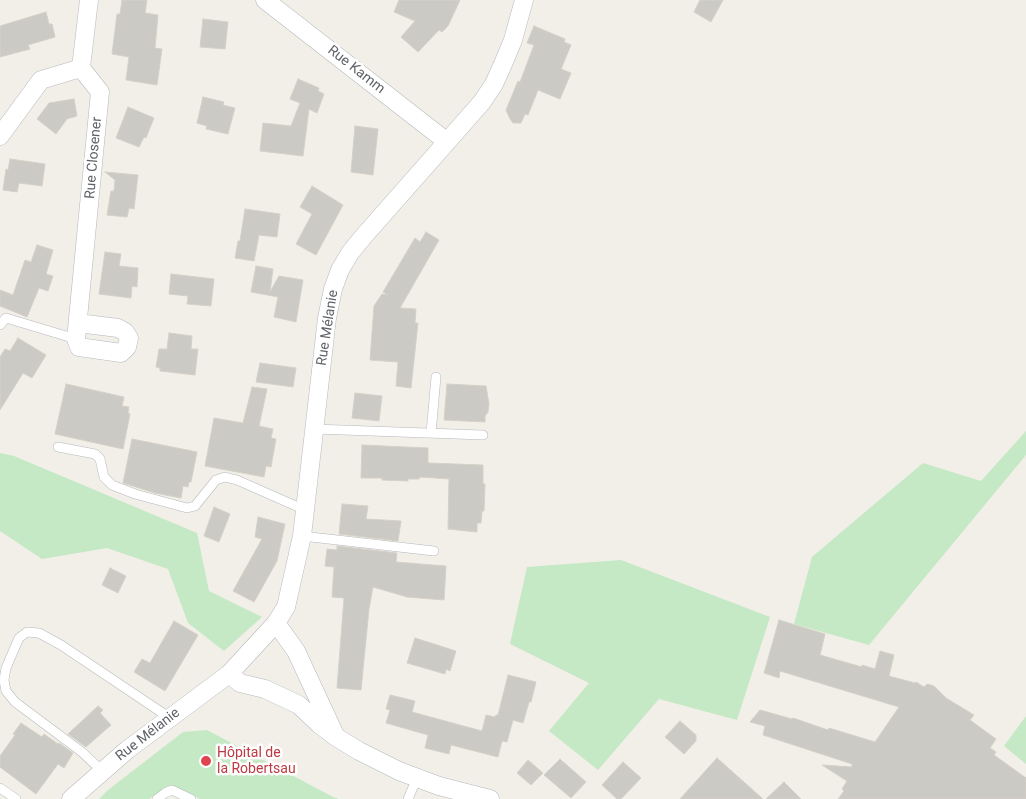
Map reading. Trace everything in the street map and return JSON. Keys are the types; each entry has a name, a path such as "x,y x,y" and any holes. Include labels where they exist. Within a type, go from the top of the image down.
{"street":[{"path":"0,136 41,80 81,68 89,0"},
{"name":"Rue Kamm","path":"265,0 446,141"},
{"name":"Rue Mélanie","path":"70,799 102,771 228,674 276,623 286,606 302,536 328,318 333,290 340,270 350,253 482,102 494,84 513,40 524,0"},
{"name":"Rue Closener","path":"77,331 100,92 81,68"},
{"path":"276,623 296,651 336,737"},
{"path":"228,674 240,683 265,689 299,706 336,737 375,760 439,786 490,799"}],"lane":[{"path":"0,325 6,318 77,331"},
{"path":"431,433 436,377"},
{"path":"314,429 483,435"},
{"path":"58,447 95,454 100,460 104,477 112,485 135,494 187,508 195,506 216,480 225,477 237,480 305,510"},
{"path":"302,536 434,551"},
{"path":"102,771 77,747 15,702 6,691 4,680 6,668 19,638 27,632 39,633 61,645 170,718"},
{"path":"408,799 417,778"},
{"path":"439,786 453,799"},
{"path":"0,788 16,799"},
{"path":"158,799 172,790 191,799"}],"green space":[{"path":"1026,431 1026,455 869,645 794,624 812,557 923,463 981,481"},
{"path":"0,453 14,456 197,533 209,591 262,617 224,651 188,623 168,569 107,548 42,559 0,531"},
{"path":"621,560 770,617 737,720 659,699 598,770 549,731 589,683 510,644 527,567"},
{"path":"1026,716 1026,764 1004,746"},
{"name":"Hôpital de la Robertsau","path":"207,730 339,799 200,799 173,786 168,786 149,799 99,799 183,732"}],"building":[{"path":"122,0 147,0 145,13 158,15 155,48 162,49 157,85 126,80 129,57 112,54 117,14 120,14"},
{"path":"399,0 460,0 448,26 442,32 439,30 418,52 401,37 415,21 394,12"},
{"path":"700,0 723,0 711,22 694,12"},
{"path":"46,12 49,24 52,24 55,37 28,45 30,49 0,57 0,26"},
{"path":"203,19 228,22 225,49 200,47"},
{"path":"534,26 565,39 564,42 571,45 561,69 571,73 560,99 538,90 528,115 525,114 521,123 513,123 506,110 518,81 520,82 534,45 527,43"},
{"path":"298,79 319,88 318,91 324,94 317,113 309,109 303,156 260,151 263,123 291,126 300,103 290,99"},
{"path":"203,97 224,102 223,105 235,108 228,134 206,129 207,126 197,123"},
{"path":"74,99 77,116 67,119 56,134 37,119 49,103"},
{"path":"128,107 154,118 146,138 144,137 139,147 116,138"},
{"path":"355,126 378,129 373,175 351,172"},
{"path":"10,159 45,164 42,186 19,183 17,192 3,190 6,169 8,170"},
{"path":"105,172 138,175 134,209 129,208 127,217 107,215 115,180"},
{"path":"312,186 343,205 316,255 296,244 312,214 300,207"},
{"path":"245,209 280,214 277,237 259,235 254,261 235,258"},
{"path":"426,232 439,240 400,308 416,309 415,323 418,323 411,388 396,386 398,362 370,360 374,306 382,294 388,295 383,292 415,238 420,242"},
{"path":"37,245 53,250 46,274 53,276 48,291 39,288 27,317 0,306 0,290 13,295 25,260 31,262"},
{"path":"105,252 121,254 119,266 138,268 137,287 132,286 131,298 99,294"},
{"path":"256,266 273,269 270,292 279,276 303,280 296,322 274,317 278,297 251,292"},
{"path":"171,274 214,279 211,306 187,304 188,296 169,294"},
{"path":"169,333 192,336 191,349 198,349 195,375 160,371 160,368 156,367 159,349 167,349"},
{"path":"18,338 46,355 32,378 23,373 0,410 0,357 5,349 10,351"},
{"path":"260,363 296,368 293,387 256,382"},
{"path":"66,384 124,397 122,406 129,407 128,413 130,414 123,449 55,434"},
{"path":"447,384 486,386 489,404 485,422 444,420"},
{"path":"252,387 267,389 259,426 273,429 271,438 276,439 271,467 266,466 264,477 205,466 214,418 243,423"},
{"path":"355,393 382,396 379,421 352,418"},
{"path":"132,439 197,452 191,482 189,482 188,487 183,486 181,498 155,493 123,483"},
{"path":"362,445 428,448 428,463 483,465 483,484 485,484 484,511 482,511 481,523 477,523 477,532 448,529 449,479 420,477 419,479 408,479 408,481 361,478"},
{"path":"342,504 368,506 366,519 401,521 398,541 339,534"},
{"path":"214,507 230,514 219,542 204,536"},
{"path":"258,517 285,524 277,561 254,602 233,591 262,539 255,537"},
{"path":"337,546 397,553 396,562 446,566 444,600 407,597 373,587 361,690 337,688 344,598 332,597 334,567 325,566 327,549 337,550"},
{"path":"110,568 126,576 118,593 102,585"},
{"path":"779,620 825,634 820,655 875,669 880,651 894,655 889,676 916,682 924,687 927,684 934,686 946,698 974,715 970,720 996,739 990,748 996,752 994,755 1026,778 1026,799 838,799 844,791 842,789 847,781 822,765 852,767 852,764 763,735 765,726 750,722 760,710 875,742 899,707 780,671 779,678 764,673"},
{"path":"174,621 198,635 165,691 134,672 142,659 150,663"},
{"path":"415,638 456,651 450,671 446,669 445,674 407,663"},
{"path":"508,675 536,682 523,723 513,720 507,742 502,741 498,757 451,745 449,754 425,748 428,735 386,723 390,710 386,709 390,695 415,701 412,712 482,731 486,715 495,717 498,715"},
{"path":"98,706 103,710 100,713 111,725 86,747 68,734"},
{"path":"680,721 696,735 696,741 684,754 665,737"},
{"path":"21,723 42,737 44,734 73,753 64,768 58,764 36,794 0,767 0,756"},
{"path":"717,758 763,799 680,799"},
{"path":"560,759 586,782 571,798 544,775"},
{"path":"528,760 543,773 531,785 517,773"},
{"path":"623,762 641,778 621,799 617,799 602,785"},
{"path":"784,782 801,799 766,799"}],"place":[{"name":"Hôpital de la Robertsau","path":"206,761"}]}
